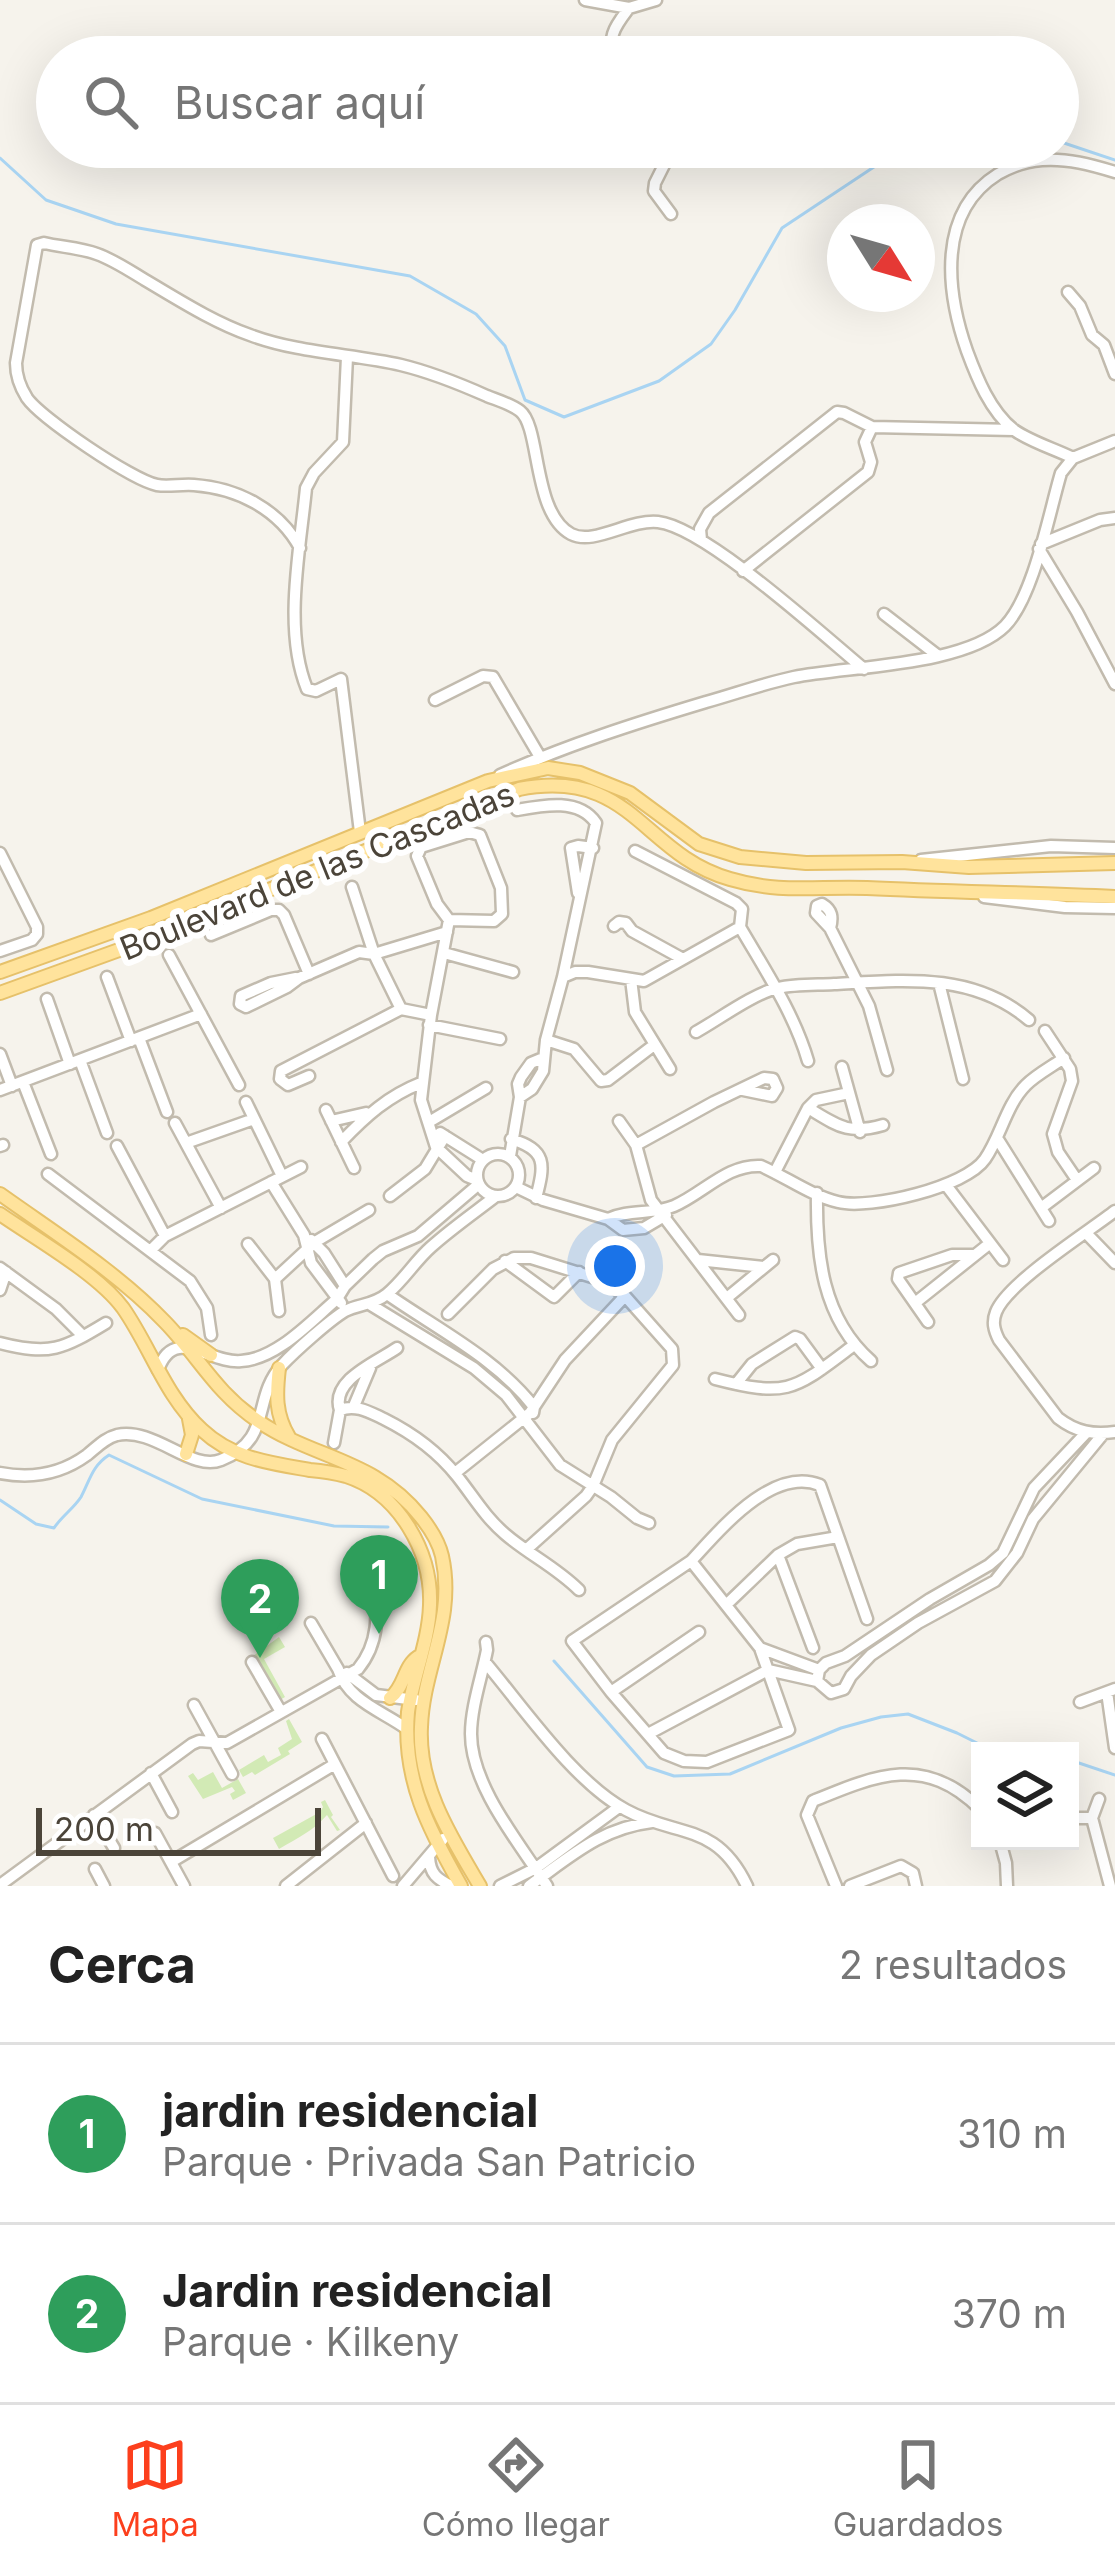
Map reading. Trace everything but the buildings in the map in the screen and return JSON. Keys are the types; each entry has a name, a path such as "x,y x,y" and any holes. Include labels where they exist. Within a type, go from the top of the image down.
{"main road":[{"name":"Boulevard de las Cascadas","path":"0,972 488,781 548,768 580,773 629,793 699,844 740,857 806,863 902,862"},
{"name":"Boulevard de las Cascadas","path":"0,993 519,789 541,785 578,788 615,802 684,858 726,878 795,891 940,892"},
{"path":"902,862 969,867 1115,862"},
{"path":"940,892 1115,896"},
{"path":"78,945 83,964"},
{"path":"211,1354 6,1198 1,1215 113,1296 157,1371 206,1434 233,1454 349,1477 385,1499 400,1515 421,1550 429,1593 427,1629 410,1697 414,1728 428,1784 449,1834 482,1886"},
{"path":"168,1324 212,1382 259,1422 383,1481 427,1525 442,1555 446,1610 414,1728 411,1777 436,1844 461,1886"},
{"path":"279,1368 276,1404 290,1438"},
{"path":"187,1454 192,1436 189,1418"},
{"path":"390,1698 419,1656"}],"street":[{"path":"585,0 629,8 656,0"},
{"path":"612,36 629,8"},
{"path":"1079,163 1115,172"},
{"path":"662,168 654,191 671,214"},
{"path":"1008,168 987,181 959,218 950,272 960,331 988,398 1015,430 1073,458"},
{"path":"300,548 274,515 235,493 144,481 29,401 16,376 16,363 38,245 97,254 254,337 403,365 519,410 525,416 542,487 564,530 575,536 599,536 622,526 658,522 675,526 743,571 864,669"},
{"path":"1068,292 1080,306 1092,335 1104,345 1115,374"},
{"path":"347,357 343,442 309,479 294,612 307,689 311,692 341,679 360,832"},
{"path":"701,540 700,529 709,513 831,415 844,412 872,427 1015,430"},
{"path":"743,571 868,472 871,462 865,442 872,427"},
{"path":"488,781 638,722 794,677 937,656 988,638 1003,628 1024,596 1061,472 1073,458 1115,441"},
{"path":"1040,546 1115,518"},
{"path":"1040,546 1115,684"},
{"path":"884,614 937,656"},
{"path":"435,700 483,676 493,677 540,757"},
{"path":"510,1156 520,1097 539,1080 544,1065 596,823 590,814 556,804 517,810"},
{"path":"304,976 271,982 241,996 240,1004 246,1007 276,994 358,952 374,954 448,926 494,921 502,914 501,888 480,835 475,832 418,851 448,926 421,1100 436,1147 496,1196"},
{"name":"Boulevard de las Cascadas","path":"902,862 1051,846 1115,848"},
{"path":"579,900 571,848 592,848"},
{"path":"635,851 742,909 740,927 800,1036 808,1061"},
{"path":"0,853 37,927 32,940 0,951"},
{"path":"352,887 374,954 401,1009 500,1039"},
{"name":"Boulevard de las Cascadas","path":"940,892 1115,908"},
{"path":"211,934 279,910 304,976"},
{"path":"563,976 588,972 644,981 740,927"},
{"path":"830,928 869,1006 886,1070"},
{"path":"632,931 683,959"},
{"path":"444,953 513,972"},
{"path":"169,955 239,1085"},
{"path":"107,977 167,1112"},
{"path":"631,979 635,1012 670,1069"},
{"path":"696,1032 775,988 879,980 939,982 987,992 1029,1020"},
{"path":"939,982 963,1079"},
{"path":"47,999 107,1133"},
{"path":"309,1076 288,1085 280,1079 281,1071 401,1009"},
{"path":"12,1086 201,1014"},
{"path":"1045,1031 1064,1058 1072,1081 1053,1134 1058,1152 1077,1180"},
{"path":"547,1040 574,1049 601,1081 654,1045"},
{"path":"0,1054 12,1086 51,1154"},
{"path":"516,1187 536,1198 608,1219 664,1212 734,1169 761,1166 836,1202 884,1201 946,1185 975,1171 1026,1085 1064,1058"},
{"path":"302,1060 316,1091"},
{"path":"842,1067 860,1132"},
{"path":"341,1142 369,1113 398,1092 421,1084"},
{"path":"430,1126 486,1088"},
{"path":"636,1145 743,1090"},
{"path":"775,1172 808,1108 816,1100 848,1094"},
{"path":"246,1102 308,1242 345,1286"},
{"path":"808,1108 841,1128 860,1132 883,1125"},
{"path":"354,1168 328,1115 369,1113"},
{"path":"186,1143 254,1119"},
{"path":"619,1121 636,1145 651,1200 739,1315"},
{"path":"175,1123 221,1208"},
{"path":"430,1126 483,1160"},
{"path":"391,1196 425,1169 446,1136"},
{"path":"997,1138 1049,1221"},
{"path":"512,1139 538,1151 542,1178 536,1198"},
{"path":"117,1146 165,1235"},
{"path":"0,1473 25,1477 60,1470 118,1435 144,1436 207,1463 233,1454 251,1441 265,1394 279,1368 346,1310 371,1305 387,1294 430,1248 496,1196 516,1187 518,1165 501,1153 483,1160 478,1182 418,1235 383,1251 337,1299 262,1357 226,1360 186,1348 168,1351 157,1371"},
{"path":"150,1251 165,1235 301,1167"},
{"path":"1041,1208 1094,1168"},
{"path":"49,1174 190,1281 207,1307 211,1335"},
{"path":"946,1185 1003,1260"},
{"path":"817,1193 817,1249 828,1297 854,1346 872,1361"},
{"path":"275,1279 308,1242 369,1210"},
{"path":"1109,1433 1071,1427 1050,1408 999,1340 994,1319 1011,1290 1115,1211"},
{"path":"1086,1233 1115,1263"},
{"path":"418,1235 430,1248"},
{"path":"308,1242 311,1263 346,1310"},
{"path":"248,1244 275,1279 279,1311"},
{"path":"915,1303 989,1244"},
{"path":"928,1322 898,1279 899,1273 952,1255 974,1255"},
{"path":"448,1314 493,1269 505,1261 531,1258 605,1281 625,1296 672,1349 673,1365 612,1439 593,1486 527,1549"},
{"path":"698,1259 769,1264 728,1297"},
{"path":"505,1261 554,1297 579,1272"},
{"path":"0,1290 3,1270 56,1309 83,1336"},
{"path":"387,1294 470,1348 524,1394 530,1418"},
{"path":"455,1473 530,1418 566,1360 625,1296"},
{"path":"371,1305 474,1368 530,1418 560,1466 649,1523"},
{"path":"0,1343 41,1351 61,1348 106,1323"},
{"path":"419,1336 430,1324"},
{"path":"736,1384 752,1364 795,1337 822,1370"},
{"path":"715,1379 782,1390 822,1370 854,1346"},
{"path":"398,1348 348,1381 337,1403 403,1429 437,1454 486,1516 579,1590"},
{"path":"334,1442 371,1365"},
{"path":"818,1676 826,1663 845,1656 989,1565 1003,1552 1034,1488 1086,1432"},
{"path":"760,1648 818,1676 831,1693 844,1689 871,1655 995,1581 1075,1466 1109,1433"},
{"path":"1065,1455 1075,1466"},
{"path":"691,1561 760,1648 789,1730 707,1762 684,1761 664,1753 572,1641 691,1561 758,1497 786,1484 810,1481 820,1485 867,1618"},
{"path":"726,1605 778,1555 797,1544 838,1537"},
{"path":"778,1555 813,1648"},
{"path":"0,1885 192,1744 227,1743 365,1661 376,1622 376,1600 367,1584"},
{"path":"930,1599 936,1613"},
{"path":"311,1623 355,1697 414,1728"},
{"path":"611,1693 699,1632"},
{"path":"486,1642 471,1732 476,1767 542,1877"},
{"path":"252,1662 281,1712"},
{"path":"485,1662 572,1765 620,1807 708,1839 733,1862 747,1886"},
{"path":"648,1734 768,1670 818,1676"},
{"path":"343,1674 376,1695 410,1697"},
{"path":"1080,1702 1112,1690 1115,1748"},
{"path":"385,1713 390,1698"},
{"path":"194,1705 232,1774"},
{"path":"322,1738 401,1883 449,1834"},
{"path":"171,1862 335,1764"},
{"path":"152,1773 172,1812"},
{"path":"836,1886 807,1815 813,1801 860,1782 904,1773 942,1781 971,1802"},
{"path":"1099,1799 1091,1818 1110,1886"},
{"path":"620,1807 622,1827"},
{"path":"500,1886 542,1877 620,1807"},
{"path":"94,1815 114,1848"},
{"path":"1079,1818 1091,1818"},
{"path":"286,1886 366,1822"},
{"path":"529,1886 602,1835 654,1822"},
{"path":"155,1833 184,1886"},
{"path":"1002,1850 1007,1886"},
{"path":"429,1857 433,1873 445,1884"},
{"path":"850,1886 901,1866 913,1873 916,1886"},
{"path":"95,1869 104,1886"},
{"path":"423,1885 445,1884"}],"green space":[{"path":"279,1637 285,1647 264,1659 285,1697 280,1700 253,1656"},
{"path":"289,1719 302,1742 255,1775 243,1777 239,1770 264,1755 268,1762 281,1755 278,1748 292,1739"},
{"path":"213,1772 222,1788 238,1779 246,1793 233,1800 232,1787 203,1799 188,1776 193,1773 198,1780"},
{"path":"325,1800 340,1830 327,1815 279,1849 273,1838 320,1812"}],"waterway":[{"path":"1079,148 1115,160"},
{"path":"0,158 46,200 116,224 410,276 476,314 505,346 525,400 564,417 659,381 711,344 782,228 872,168"},
{"path":"0,1500 36,1524 54,1528 109,1455 202,1499 334,1526 388,1527"},
{"path":"554,1661 647,1767 674,1776 730,1774 841,1728 881,1717 908,1714 975,1742"},
{"path":"1079,1763 1115,1775"}],"place":[{"name":"jardin residencial","path":"379,1634"},
{"name":"Jardin residencial","path":"260,1658"}]}
